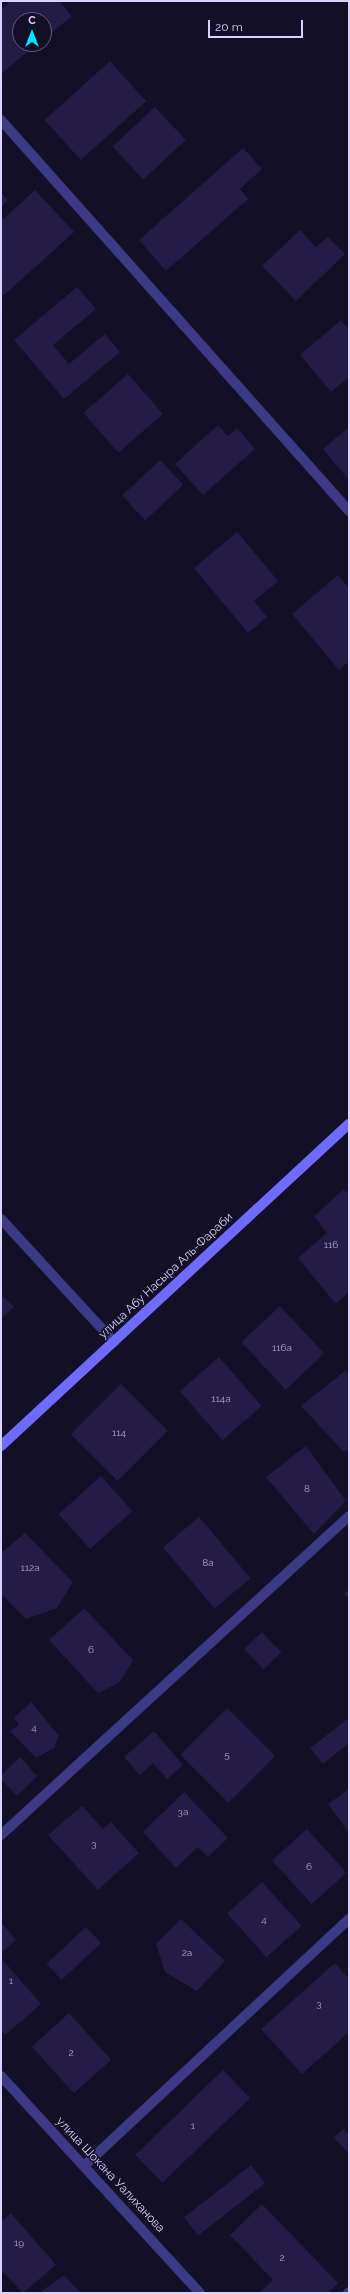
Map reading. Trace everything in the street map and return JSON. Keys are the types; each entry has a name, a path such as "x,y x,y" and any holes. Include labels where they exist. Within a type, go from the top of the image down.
{"street":[{"path":"1,120 349,511"},
{"name":"улица Абу Насыра Аль-Фараби","path":"1,1446 349,1124"},
{"path":"1,1219 114,1342"},
{"path":"1,1835 349,1516"},
{"path":"84,2166 349,1919"},
{"name":"улица Шокана Уалиханова","path":"1,2076 200,2293"}],"building":[{"path":"11,1 59,1 72,16 52,32 52,12 12,12 12,52 27,52 1,74 1,9"},
{"path":"110,61 146,101 81,160 45,120"},
{"path":"155,107 186,140 143,179 113,147"},
{"path":"243,148 262,169 240,189 248,199 166,271 139,240"},
{"path":"35,190 74,232 3,296 1,294 1,221"},
{"path":"1,193 8,200 1,207"},
{"path":"300,230 316,247 328,237 345,254 296,301 262,266"},
{"path":"77,287 96,309 53,345 69,364 105,334 120,352 64,399 14,340"},
{"path":"341,320 349,330 349,377 331,392 300,355"},
{"path":"128,374 163,414 118,453 83,413"},
{"path":"218,425 228,436 237,428 255,449 203,495 175,464"},
{"path":"349,427 349,480 323,449"},
{"path":"160,460 183,485 145,520 122,495"},
{"path":"237,532 278,581 254,601 267,617 248,633 194,568"},
{"path":"338,575 349,588 349,661 339,670 292,614"},
{"path":"344,1189 349,1195 349,1292 336,1304 298,1258 327,1233 314,1216"},
{"path":"1,1294 14,1307 1,1319"},
{"path":"280,1306 324,1354 286,1390 241,1342"},
{"path":"219,1357 262,1406 222,1440 180,1391"},
{"path":"346,1370 349,1375 349,1450 344,1452 301,1406"},
{"path":"121,1384 168,1431 117,1481 71,1434"},
{"path":"306,1446 346,1501 314,1534 266,1477"},
{"path":"101,1476 132,1511 90,1549 59,1514"},
{"path":"199,1517 250,1578 214,1608 163,1547"},
{"path":"25,1533 73,1582 57,1608 26,1619 1,1594 1,1553"},
{"path":"349,1589 349,1599 344,1594"},
{"path":"84,1608 133,1660 120,1682 98,1693 49,1640"},
{"path":"262,1632 281,1652 263,1670 244,1649"},
{"path":"31,1702 59,1736 54,1748 36,1758 10,1731 19,1725 14,1718"},
{"path":"227,1708 275,1756 228,1803 180,1755"},
{"path":"349,1718 349,1743 323,1764 310,1748"},
{"path":"154,1731 183,1765 167,1779 153,1763 140,1775 124,1757"},
{"path":"20,1757 37,1776 17,1796 1,1779 1,1775"},
{"path":"349,1789 349,1833 328,1804"},
{"path":"184,1792 228,1838 208,1857 198,1847 176,1868 143,1832"},
{"path":"82,1806 103,1829 111,1822 139,1853 98,1890 48,1835"},
{"path":"307,1829 346,1873 312,1904 272,1860"},
{"path":"262,1882 301,1926 267,1957 227,1913"},
{"path":"181,1919 225,1961 197,1991 165,1972 156,1944"},
{"path":"1,1922 16,1940 1,1953"},
{"path":"86,1927 101,1943 62,1980 47,1964"},
{"path":"1,1958 41,2004 5,2035 1,2030"},
{"path":"335,1963 349,1979 349,2032 302,2074 261,2029"},
{"path":"69,2013 111,2060 74,2093 32,2046"},
{"path":"223,2070 250,2098 162,2183 135,2155"},
{"path":"343,2129 349,2135 349,2154 334,2138"},
{"path":"251,2165 265,2183 198,2235 184,2217"},
{"path":"262,2204 338,2283 328,2293 259,2293 273,2280 230,2235"},
{"path":"11,2213 56,2265 23,2293 1,2270 1,2222"},
{"path":"64,2275 81,2293 39,2293"}]}
